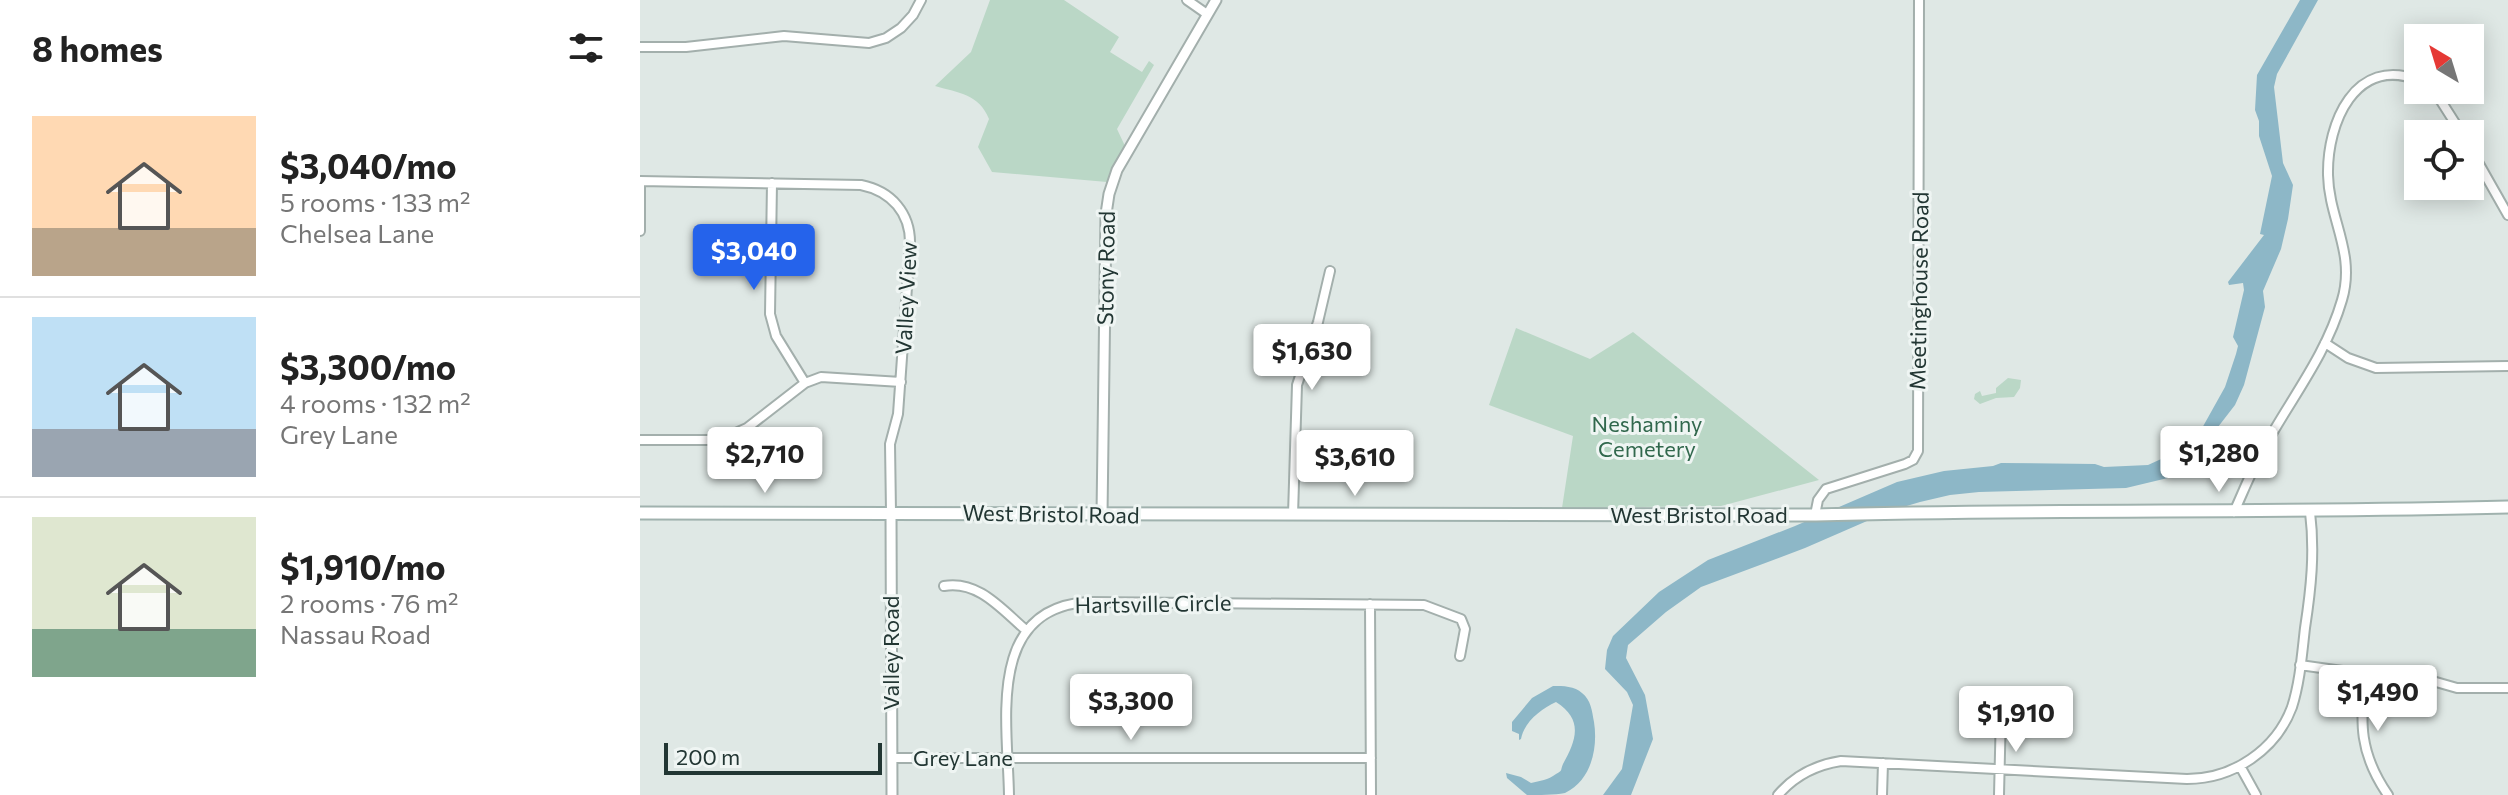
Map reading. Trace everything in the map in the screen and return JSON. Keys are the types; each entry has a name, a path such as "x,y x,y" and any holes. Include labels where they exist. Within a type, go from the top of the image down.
{"main road":[{"name":"West Bristol Road","path":"640,513 1816,515 2310,512 2508,507"}],"street":[{"path":"640,47 686,47 784,36 869,43 886,38 901,28 921,0"},
{"path":"1187,0 1207,14"},
{"name":"Stony Road","path":"1102,515 1106,214 1109,194 1123,159 1216,0"},
{"name":"Meetinghouse Road","path":"1816,515 1818,500 1826,489 1905,464 1913,460 1918,451 1919,0"},
{"path":"2234,512 2265,446 2302,388 2325,343 2342,300 2347,276 2344,245 2329,189 2329,157 2336,127 2351,95 2369,80 2395,74 2404,76"},
{"path":"2484,173 2508,215"},
{"path":"640,181 640,231"},
{"name":"Valley View","path":"640,181 872,187 889,197 902,211 911,237 898,414 890,444 891,512"},
{"path":"772,183 770,314 776,336 805,383"},
{"path":"1293,515 1297,385 1318,322 1330,271"},
{"path":"2325,343 2348,358 2376,368 2508,366"},
{"path":"640,440 709,440 729,436 747,428 805,383 832,377 901,382"},
{"name":"Valley Road","path":"891,512 892,795"},
{"path":"1778,795 1794,779 1817,766 1841,761 2195,779 2240,766 2259,753 2285,722 2295,697 2313,562 2310,512"},
{"path":"944,586 975,588 1027,631"},
{"name":"Hartsville Circle","path":"1009,795 1009,668 1018,643 1027,631 1049,612 1078,603 1424,605 1456,615 1465,629 1460,656"},
{"path":"1370,604 1371,795"},
{"path":"2300,665 2429,680 2457,688 2508,688"},
{"path":"2365,674 2362,739 2375,773 2388,795"},
{"path":"1999,795 2001,711"},
{"name":"Grey Lane","path":"892,758 1371,758"},
{"path":"1882,795 1883,763"},
{"path":"2240,766 2256,795"}],"green space":[{"path":"990,0 1064,0 1119,37 1110,52 1142,72 1149,61 1154,65 1117,129 1125,146 1107,182 992,172 978,147 989,119 985,111 974,99 935,86 971,52"},
{"name":"Neshaminy Cemetery","path":"1516,328 1590,359 1633,332 1819,480 1721,506 1562,508 1573,436 1489,405"},
{"path":"2008,378 2021,380 2014,397 1996,398 1980,404 1974,399 1980,391 1982,396 1996,393 1996,388"}],"water":[{"path":"2300,0 2318,0 2277,74 2274,87 2283,163 2293,185 2288,219 2281,249 2263,291 2265,307 2244,385 2235,405 2211,436 2198,460 2172,477 2126,488 1979,492 1920,502 1890,511 1805,548 1701,587 1628,645 1626,658 1645,695 1653,739 1631,795 1603,795 1622,769 1633,705 1627,692 1605,669 1607,650 1613,636 1659,592 1708,560 1897,482 2001,463 2095,464 2104,467 2148,465 2170,455 2201,430 2225,387 2238,346 2233,337 2243,283 2229,285 2228,282 2264,235 2260,234 2272,176 2259,136 2255,110 2257,75"},
{"path":"1553,686 1576,689 1587,699 1594,722 1594,752 1581,780 1565,793 1527,795 1507,778 1506,773 1531,783 1550,778 1561,770 1574,739 1571,716 1556,702 1534,717 1521,739 1519,734 1512,731 1512,722 1532,698"}]}
